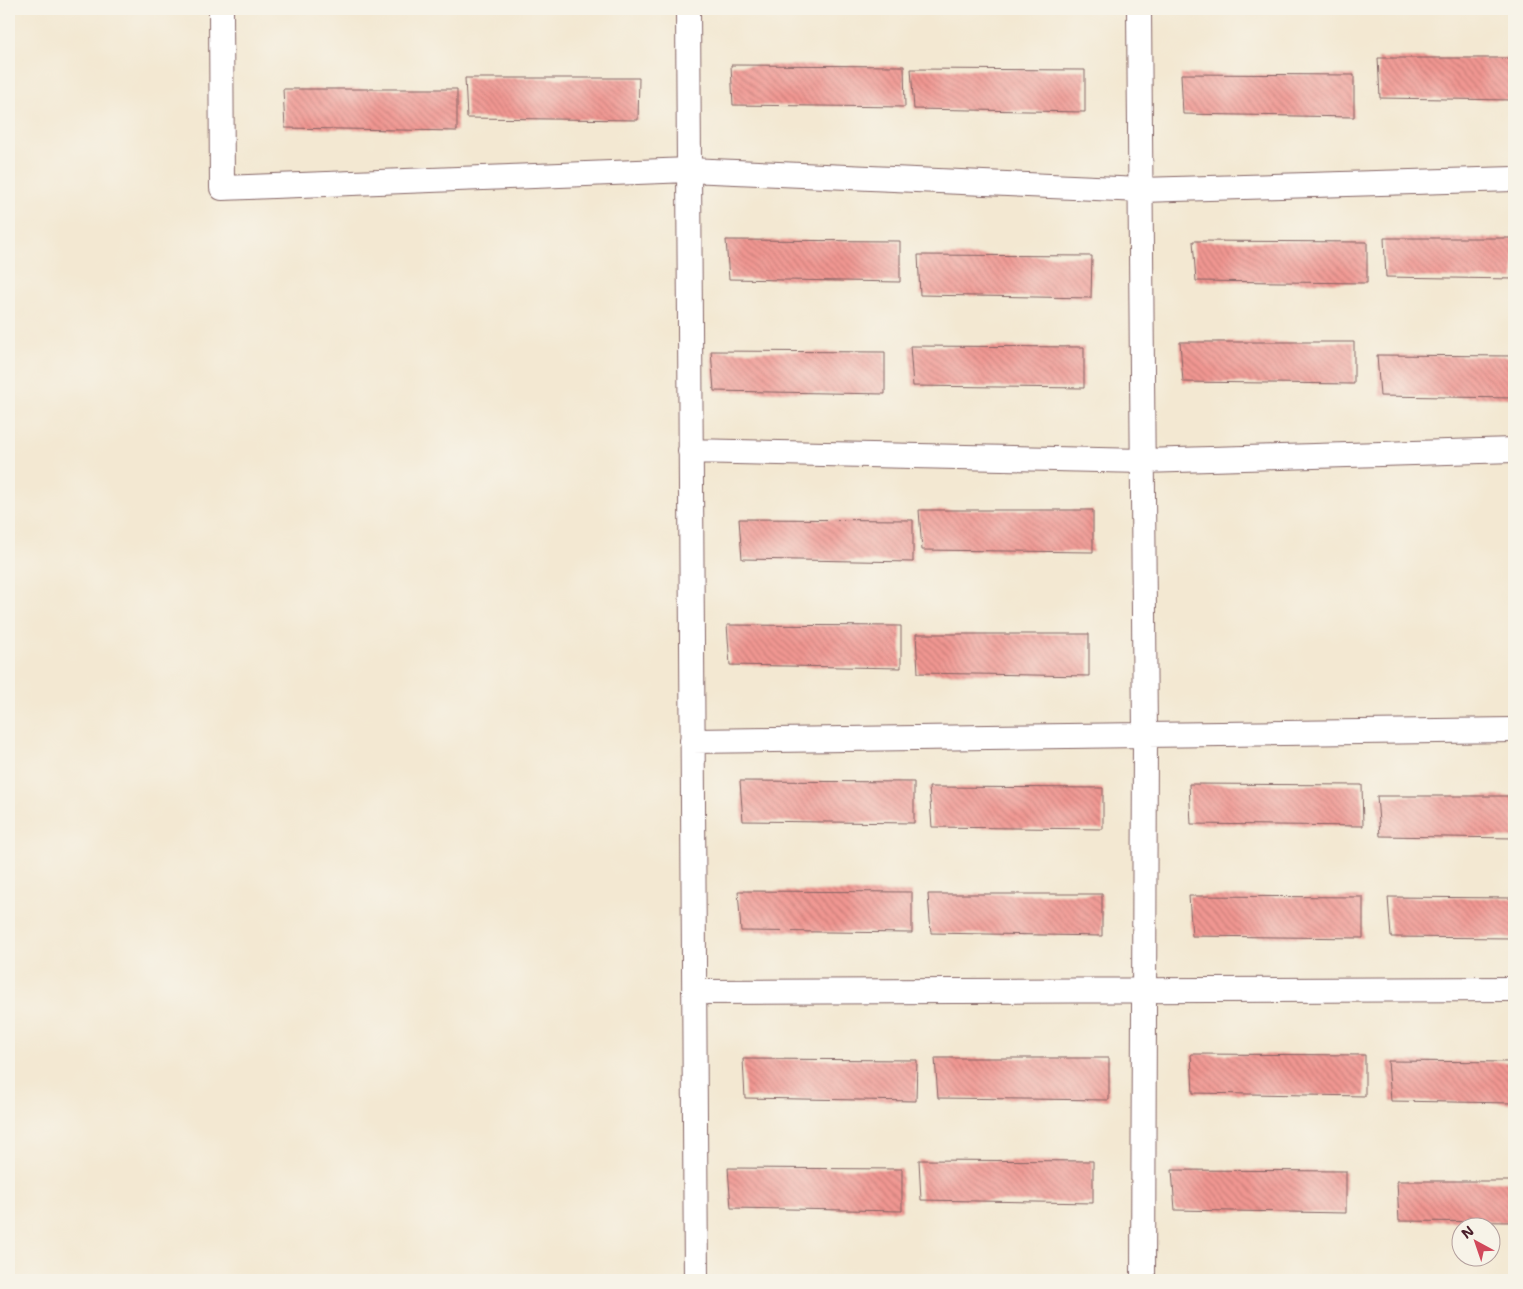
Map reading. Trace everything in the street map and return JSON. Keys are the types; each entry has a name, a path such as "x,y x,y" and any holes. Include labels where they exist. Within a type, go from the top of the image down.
{"street":[{"path":"221,9 222,188 689,170 1141,190 1514,179"},
{"path":"688,9 696,1280"},
{"path":"1139,9 1145,735 1143,1280"},
{"path":"690,451 1143,461 1514,450"},
{"path":"692,741 1514,730"},
{"path":"694,992 1514,989"}],"building":[{"path":"1378,58 1514,58 1514,100 1380,98"},
{"path":"731,65 904,66 905,107 733,105"},
{"path":"911,69 1085,70 1085,112 914,109"},
{"path":"1181,74 1354,75 1354,117 1183,114"},
{"path":"465,78 639,78 638,120 467,118"},
{"path":"283,89 457,89 457,131 285,128"},
{"path":"1384,238 1514,238 1514,279 1386,277"},
{"path":"726,240 900,241 900,282 729,279"},
{"path":"1193,241 1367,242 1367,283 1196,281"},
{"path":"918,255 1092,256 1091,298 920,295"},
{"path":"1180,342 1354,342 1354,384 1183,382"},
{"path":"910,346 1084,347 1084,388 913,386"},
{"path":"711,351 885,352 885,394 714,391"},
{"path":"1377,355 1514,356 1514,398 1380,396"},
{"path":"919,510 1093,510 1093,552 922,550"},
{"path":"739,519 913,520 913,562 742,559"},
{"path":"727,625 901,626 901,668 730,665"},
{"path":"916,634 1089,634 1089,676 918,673"},
{"path":"740,781 914,782 914,823 743,821"},
{"path":"1189,784 1362,785 1363,826 1191,824"},
{"path":"929,787 1103,788 1103,829 932,827"},
{"path":"1377,796 1514,796 1514,838 1380,836"},
{"path":"738,891 912,892 912,933 741,931"},
{"path":"928,894 1102,894 1102,936 931,933"},
{"path":"1189,896 1363,897 1363,938 1192,936"},
{"path":"1388,897 1514,898 1514,938 1391,937"},
{"path":"1191,1054 1365,1055 1365,1096 1193,1093"},
{"path":"935,1058 1109,1058 1109,1100 938,1098"},
{"path":"743,1059 917,1060 916,1101 745,1098"},
{"path":"1388,1061 1514,1062 1514,1103 1391,1101"},
{"path":"919,1160 1093,1161 1093,1203 921,1200"},
{"path":"728,1168 902,1169 902,1211 731,1208"},
{"path":"1172,1170 1346,1171 1346,1213 1175,1210"},
{"path":"1397,1181 1514,1181 1514,1222 1500,1222 1500,1216 1450,1216 1450,1221 1399,1221"}]}
